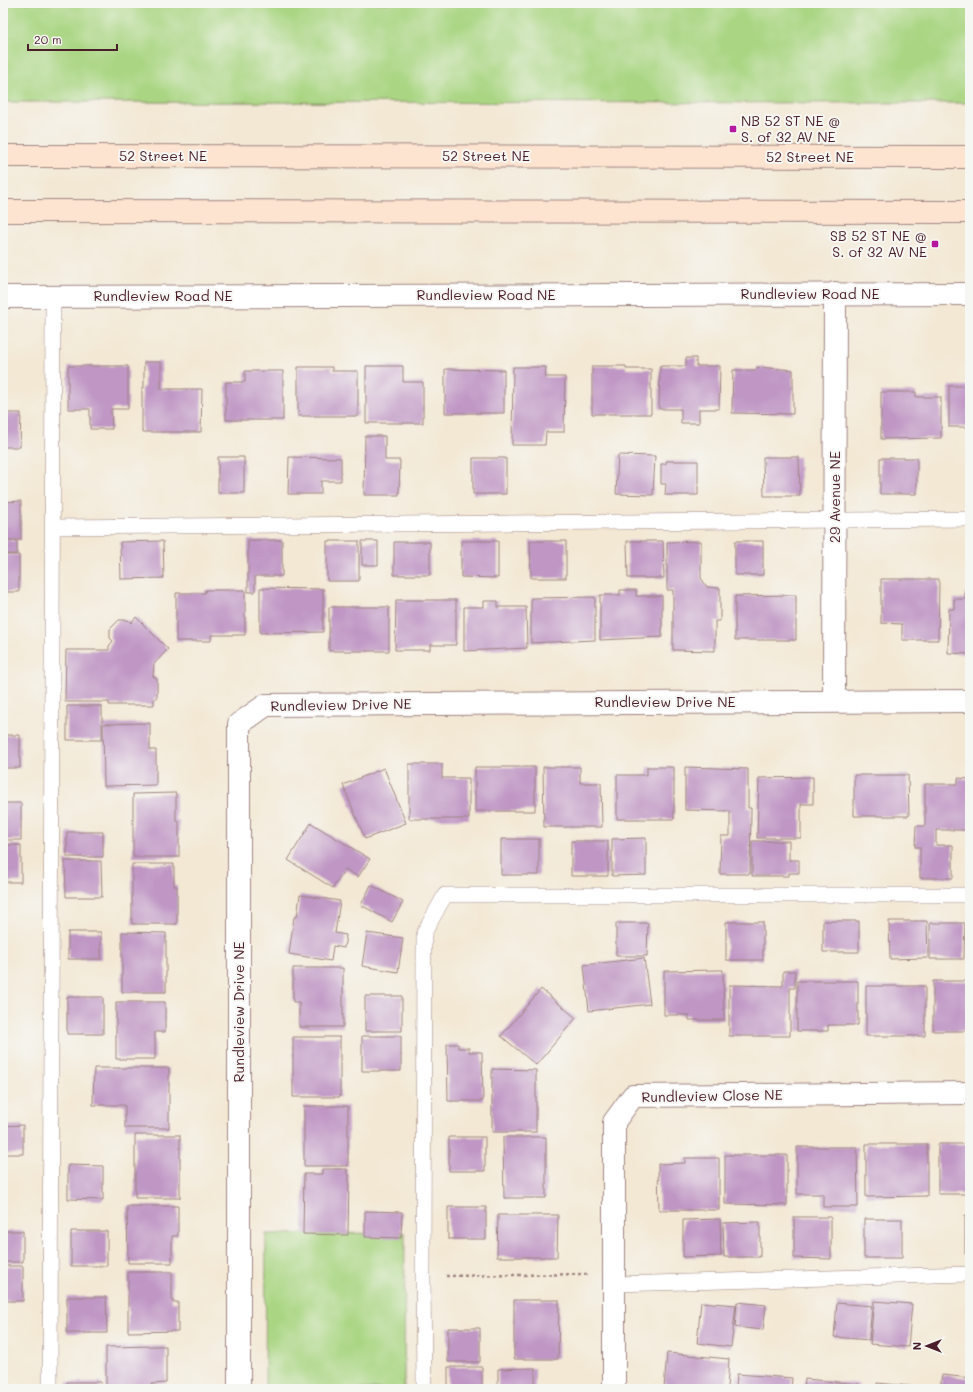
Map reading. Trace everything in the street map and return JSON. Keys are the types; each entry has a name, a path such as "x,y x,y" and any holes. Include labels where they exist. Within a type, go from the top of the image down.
{"main road":[{"name":"52 Street NE","path":"3,156 970,157"},
{"path":"3,211 970,212"}],"street":[{"name":"29 Avenue NE","path":"834,701 835,294"},
{"name":"Rundleview Road NE","path":"3,297 970,294"},
{"name":"Rundleview Drive NE","path":"239,1389 239,724 266,705 970,701"},
{"name":"Rundleview Close NE","path":"614,1389 614,1122 633,1096 970,1093"}],"lane":[{"path":"50,1389 53,297"},
{"path":"53,527 970,519"},
{"path":"424,1389 424,933 445,895 970,895"},
{"path":"615,1284 970,1274"}],"path":[{"path":"423,1276 592,1274 615,1284"}],"green space":[{"path":"3,3 970,3 970,103 3,102"},
{"path":"405,1233 404,1389 265,1389 266,1234"}],"building":[{"path":"686,358 696,358 696,366 720,366 719,409 699,409 699,423 681,423 681,409 659,409 660,366 686,366"},
{"path":"144,362 161,362 161,389 202,389 201,432 142,432 142,388 144,388"},
{"path":"68,366 128,366 128,409 111,409 112,429 90,429 90,409 68,409"},
{"path":"366,366 403,366 403,382 423,382 423,423 366,423"},
{"path":"592,366 626,366 626,369 651,369 651,414 592,414"},
{"path":"298,367 332,367 332,371 358,371 358,416 298,416"},
{"path":"513,367 546,367 545,377 565,377 564,432 546,432 545,445 512,445"},
{"path":"757,367 793,370 793,414 732,413 733,370 757,370"},
{"path":"445,369 504,370 504,413 445,413"},
{"path":"245,371 283,371 283,420 226,420 226,382 245,382"},
{"path":"949,386 970,386 970,427 949,427"},
{"path":"881,392 916,392 916,397 941,397 941,438 881,439"},
{"path":"3,413 21,413 20,447 3,447"},
{"path":"365,436 385,436 385,460 400,460 399,495 364,495"},
{"path":"618,455 655,456 653,495 616,494"},
{"path":"218,457 244,457 244,493 218,493"},
{"path":"289,457 341,458 341,481 321,481 321,494 288,494"},
{"path":"763,457 799,457 800,496 764,496"},
{"path":"473,458 506,458 506,494 473,494"},
{"path":"880,458 917,458 917,494 880,494"},
{"path":"666,461 698,461 698,495 665,495 666,484 661,484 661,464 666,464"},
{"path":"21,501 21,540 3,540 3,502"},
{"path":"248,540 282,540 282,576 255,576 255,592 248,592"},
{"path":"3,541 17,541 17,554 3,554"},
{"path":"163,541 164,578 121,579 120,542"},
{"path":"327,541 359,541 359,581 327,581"},
{"path":"362,541 378,541 378,565 362,565"},
{"path":"461,541 498,541 498,578 461,577"},
{"path":"530,541 566,541 566,578 531,578"},
{"path":"627,541 663,541 664,578 628,578"},
{"path":"701,541 701,578 707,587 720,588 720,621 715,621 715,651 673,650 673,590 667,590 667,542"},
{"path":"735,541 763,541 763,575 735,575"},
{"path":"394,542 430,542 430,575 394,575"},
{"path":"3,555 19,555 19,592 3,592"},
{"path":"881,579 939,579 938,640 902,640 902,624 881,623"},
{"path":"260,588 323,589 323,632 260,633"},
{"path":"205,590 245,590 245,635 211,635 211,641 176,641 176,593 205,593"},
{"path":"620,590 636,590 636,596 662,596 662,637 600,640 600,595 620,595"},
{"path":"965,593 970,593 970,654 948,653 949,609 954,609 954,599 965,599"},
{"path":"796,595 796,640 735,640 735,596"},
{"path":"595,597 595,640 531,643 531,598"},
{"path":"396,600 456,600 456,645 430,645 430,650 395,650"},
{"path":"484,601 498,601 498,607 526,607 527,648 464,651 464,607 484,607"},
{"path":"329,607 389,607 389,651 329,651"},
{"path":"136,617 168,649 154,664 153,676 157,679 157,697 154,699 154,705 109,705 109,702 65,702 66,650 109,650 109,646 113,641 110,638 110,629 119,620 128,620 131,623"},
{"path":"67,706 102,706 102,740 67,740"},
{"path":"150,723 150,750 156,750 156,785 104,786 103,724"},
{"path":"3,735 20,735 20,768 3,768"},
{"path":"409,764 442,764 442,778 469,778 469,819 409,819"},
{"path":"475,767 535,767 535,811 475,811"},
{"path":"543,767 580,767 580,783 601,783 602,827 544,827"},
{"path":"647,767 674,767 674,819 617,819 617,775 647,775"},
{"path":"685,767 748,769 748,808 751,808 750,874 720,874 721,836 730,836 730,811 685,810"},
{"path":"384,768 406,823 365,839 343,785"},
{"path":"854,775 908,775 909,816 854,816"},
{"path":"813,777 813,804 801,804 801,838 757,838 759,778"},
{"path":"958,778 970,779 970,830 936,830 936,845 953,845 953,878 920,878 920,847 915,847 916,826 925,826 925,784 958,784"},
{"path":"176,793 176,821 179,821 179,857 133,857 133,794"},
{"path":"3,803 21,803 21,840 3,840"},
{"path":"311,823 370,859 358,877 345,869 333,888 288,860"},
{"path":"67,832 103,832 103,857 67,857"},
{"path":"646,838 646,875 612,876 612,839"},
{"path":"501,839 539,839 539,875 501,875"},
{"path":"571,841 608,841 608,876 571,876"},
{"path":"752,841 789,841 789,860 799,860 799,873 789,873 789,876 752,876"},
{"path":"3,845 21,845 21,882 3,882"},
{"path":"65,861 101,861 102,897 66,897"},
{"path":"132,864 174,864 174,886 177,886 177,924 132,924"},
{"path":"371,885 403,902 392,922 361,905"},
{"path":"300,895 340,901 335,933 346,935 344,948 333,946 331,961 289,954 294,917 297,917"},
{"path":"823,921 859,921 859,952 823,952"},
{"path":"889,921 927,921 928,958 890,959"},
{"path":"726,922 763,922 763,960 726,960"},
{"path":"616,923 648,923 647,956 616,956"},
{"path":"930,923 965,923 964,959 930,959"},
{"path":"68,932 101,932 101,959 68,959"},
{"path":"122,932 166,933 166,992 122,992"},
{"path":"367,933 403,938 398,972 362,966"},
{"path":"644,958 650,1004 589,1011 584,965"},
{"path":"293,968 343,968 343,1027 299,1027 299,1002 293,1002"},
{"path":"723,970 724,1020 689,1020 689,1015 664,1015 664,971"},
{"path":"783,971 795,971 795,988 790,988 790,1036 729,1036 729,985 783,986"},
{"path":"797,981 858,981 858,1025 828,1025 828,1031 797,1031"},
{"path":"933,981 970,981 970,1031 933,1031"},
{"path":"866,986 925,986 925,1036 866,1036"},
{"path":"541,989 576,1018 536,1065 501,1036"},
{"path":"365,996 402,996 402,1031 365,1031"},
{"path":"67,997 103,997 103,1034 67,1034"},
{"path":"116,1002 165,1002 165,1032 155,1032 155,1059 116,1059"},
{"path":"362,1036 401,1036 401,1071 362,1071"},
{"path":"293,1037 340,1037 340,1097 293,1097"},
{"path":"447,1044 458,1044 458,1048 469,1048 469,1052 482,1052 483,1101 448,1101"},
{"path":"94,1068 169,1068 169,1128 125,1128 125,1105 93,1105"},
{"path":"492,1069 536,1070 536,1132 492,1132"},
{"path":"304,1106 348,1106 348,1166 304,1166"},
{"path":"23,1125 23,1154 3,1154 3,1126"},
{"path":"135,1135 180,1135 180,1198 135,1198"},
{"path":"449,1137 485,1137 485,1171 449,1171"},
{"path":"503,1137 546,1137 546,1198 504,1198"},
{"path":"866,1144 927,1144 927,1196 866,1197"},
{"path":"938,1144 970,1144 970,1194 938,1194"},
{"path":"797,1147 857,1147 858,1207 823,1207 823,1194 797,1194"},
{"path":"725,1155 787,1155 787,1205 725,1204"},
{"path":"685,1158 719,1158 719,1210 659,1210 658,1164 685,1163"},
{"path":"68,1165 103,1166 103,1200 68,1199"},
{"path":"322,1169 347,1169 347,1174 349,1174 348,1235 303,1234 304,1174 322,1174"},
{"path":"127,1206 178,1206 178,1236 172,1236 172,1263 128,1263"},
{"path":"448,1207 486,1207 486,1239 448,1239"},
{"path":"365,1211 402,1212 401,1238 365,1237"},
{"path":"498,1215 558,1215 557,1257 497,1257"},
{"path":"965,1215 970,1215 970,1254 965,1254"},
{"path":"794,1217 831,1217 831,1259 794,1258"},
{"path":"720,1219 721,1256 683,1257 683,1220"},
{"path":"864,1219 902,1219 902,1258 864,1258"},
{"path":"760,1222 760,1257 724,1257 723,1223"},
{"path":"3,1231 23,1231 23,1262 3,1262"},
{"path":"71,1231 107,1231 107,1266 71,1266"},
{"path":"3,1266 23,1266 23,1301 3,1301"},
{"path":"128,1272 172,1272 172,1302 178,1302 178,1331 128,1332"},
{"path":"67,1297 106,1297 107,1333 67,1333"},
{"path":"514,1300 559,1300 558,1359 514,1359"},
{"path":"874,1301 912,1304 908,1347 870,1344"},
{"path":"701,1302 736,1305 731,1347 697,1343"},
{"path":"737,1302 766,1305 763,1330 735,1327"},
{"path":"837,1303 872,1306 869,1340 834,1337"},
{"path":"448,1328 480,1328 480,1362 448,1362"},
{"path":"166,1346 166,1383 152,1384 152,1389 106,1389 106,1347"},
{"path":"667,1353 729,1359 727,1389 664,1389"},
{"path":"448,1367 482,1367 482,1389 448,1389"},
{"path":"535,1368 535,1389 498,1389 498,1369"},
{"path":"737,1374 792,1378 791,1389 736,1389"},
{"path":"942,1375 970,1378 970,1389 940,1389"},
{"path":"805,1379 859,1384 859,1389 804,1389"},
{"path":"67,1382 101,1382 101,1389 67,1389"},
{"path":"877,1383 921,1387 921,1389 877,1389"}],"place":[{"name":"NB 52 ST NE @ S. of 32 AV NE","path":"733,129"},
{"name":"SB 52 ST NE @ S. of 32 AV NE","path":"935,244"}]}
